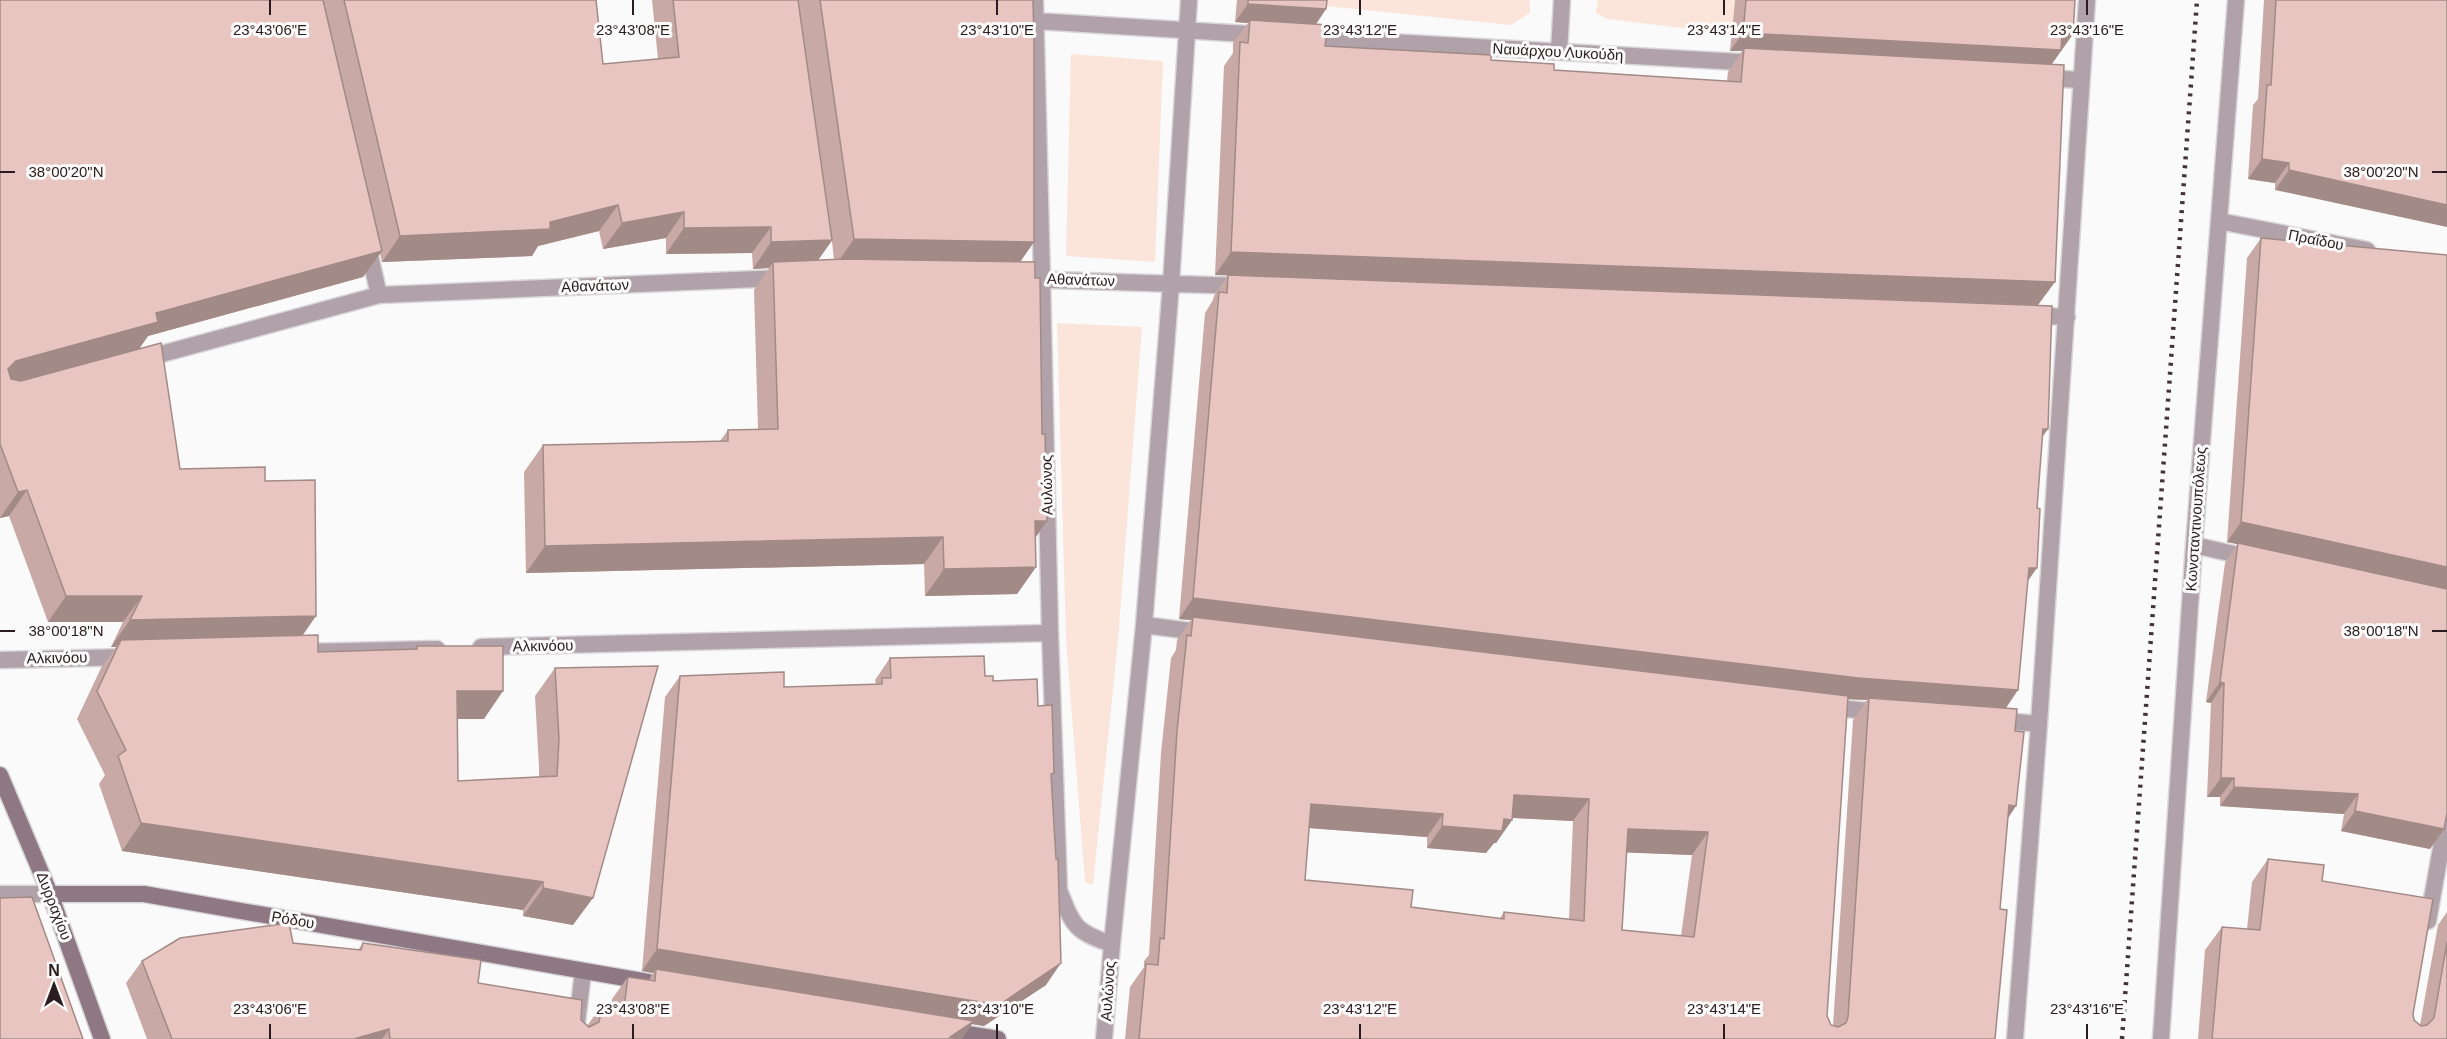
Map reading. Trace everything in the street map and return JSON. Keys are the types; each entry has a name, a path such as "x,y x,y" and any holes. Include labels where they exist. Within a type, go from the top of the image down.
{"main road":[{"name":"Δυρραχίου","path":"0,775 50,894 102,1039"},
{"name":"Ρόδου","path":"50,894 144,894 664,985"},
{"path":"929,1028 998,1039"}],"street":[{"name":"Αυλώνος","path":"1035,0 1050,633 1059,890 1072,920 1088,936 1112,944"},
{"name":"Αυλώνος","path":"1104,1039 1144,625 1171,284 1189,0"},
{"path":"1559,52 1562,0"},
{"path":"2015,1039 2039,724 2087,0"},
{"name":"Κωνσταντινουπόλεως","path":"2161,1039 2194,545 2236,0"},
{"name":"Ναυάρχου Λυκούδη","path":"1036,21 1773,63"},
{"path":"2022,76 2081,80"},
{"name":"Πραΐδου","path":"2219,221 2378,253"},
{"path":"363,226 379,295"},
{"name":"Αθανάτων","path":"126,363 379,295 802,277"},
{"name":"Αθανάτων","path":"1006,278 1255,287"},
{"path":"2007,315 2067,317"},
{"path":"2194,545 2263,560"},
{"path":"1144,625 1227,635"},
{"name":"Αλκινόου","path":"287,652 1050,633"},
{"name":"Αλκινόου","path":"0,660 144,656"},
{"path":"1808,705 1843,715 1901,713"},
{"path":"1981,719 2039,724"},
{"path":"2426,933 2447,815"},
{"name":"Ρόδου","path":"0,894 50,894"},
{"path":"575,1039 583,972"}],"shaded area":[{"path":"1317,0 1530,0 1530,13 1511,25 1316,5"},
{"path":"1598,0 1735,0 1732,34 1607,19 1596,13"},
{"path":"1071,54 1163,61 1155,262 1066,256"},
{"path":"1057,323 1142,327 1118,640 1093,885 1085,882 1066,640"}],"building":[{"path":"0,0 323,0 382,251 156,313 158,322 16,361 8,369 11,379 21,381 161,343 180,469 265,467 265,481 315,480 316,616 130,620 142,596 66,596 27,490 18,492 0,444"},
{"path":"344,0 596,0 603,64 679,57 673,0 798,0 832,240 771,242 771,227 684,228 684,212 622,223 618,205 550,222 550,229 400,236"},
{"path":"820,0 1033,0 1034,242 854,239"},
{"path":"1248,0 1327,0 1326,9 1248,4"},
{"path":"1746,0 2075,0 2073,34 2062,33 2061,50 1743,33"},
{"path":"2276,0 2447,0 2447,205 2289,170 2289,163 2262,159 2267,85 2271,85"},
{"path":"1250,20 1328,25 1325,46 1491,55 1491,60 1554,64 1554,70 1741,82 1744,48 2064,65 2055,282 1231,252 1240,42 1248,43"},
{"path":"2261,238 2447,255 2447,567 2241,522"},
{"path":"845,259 1035,262 1035,278 1040,278 1042,434 1045,434 1047,521 1035,521 1036,567 944,569 943,537 545,546 543,445 728,441 728,430 778,429 773,262"},
{"path":"1228,275 2052,306 2048,429 2043,429 2037,508 2040,509 2037,568 2029,568 2018,690 1858,678 1193,598 1219,292 1227,293"},
{"path":"2238,543 2447,589 2447,813 2444,829 2355,811 2358,794 2234,787 2234,778 2221,778 2224,683 2220,682"},
{"path":"1193,617 1848,696 1827,1016 1831,1025 1838,1027 1846,1023 1848,1017 1869,698 2017,709 2015,731 2024,732 2016,806 2009,805 2000,909 2007,910 1995,1039 1139,1039 1146,964 1158,965 1160,938 1164,939 1177,731 1187,635 1191,636","holes":["1514,795 1589,799 1584,921 1504,912 1504,919 1411,907 1413,890 1305,880 1311,804 1443,814 1442,826 1502,831 1504,819 1512,820","1628,829 1708,832 1694,937 1622,930"]},
{"path":"318,635 318,652 417,649 417,646 503,646 503,691 457,691 458,781 557,776 559,739 555,668 658,666 593,898 543,888 543,882 141,823 118,756 126,750 97,691 121,640"},
{"path":"984,656 985,676 993,676 993,681 1037,679 1038,706 1052,705 1054,773 1051,774 1056,859 1058,859 1061,963 999,1005 657,949 680,676 784,672 784,687 882,684 882,678 891,678 890,658"},
{"path":"2268,859 2324,865 2322,881 2433,899 2413,1014 2414,1020 2421,1026 2427,1025 2434,1018 2447,942 2447,1039 2212,1039 2222,927 2260,930"},
{"path":"32,897 83,1039 0,1039 0,898"},
{"path":"289,923 293,943 361,950 363,943 481,960 478,983 582,1000 581,1020 589,1027 599,1022 603,1003 624,1007 628,977 655,981 656,969 974,1021 950,1037 961,1039 390,1039 389,1029 354,1039 172,1039 142,961 180,938"}],"railway":[{"path":"2122,1039 2197,0"}]}
